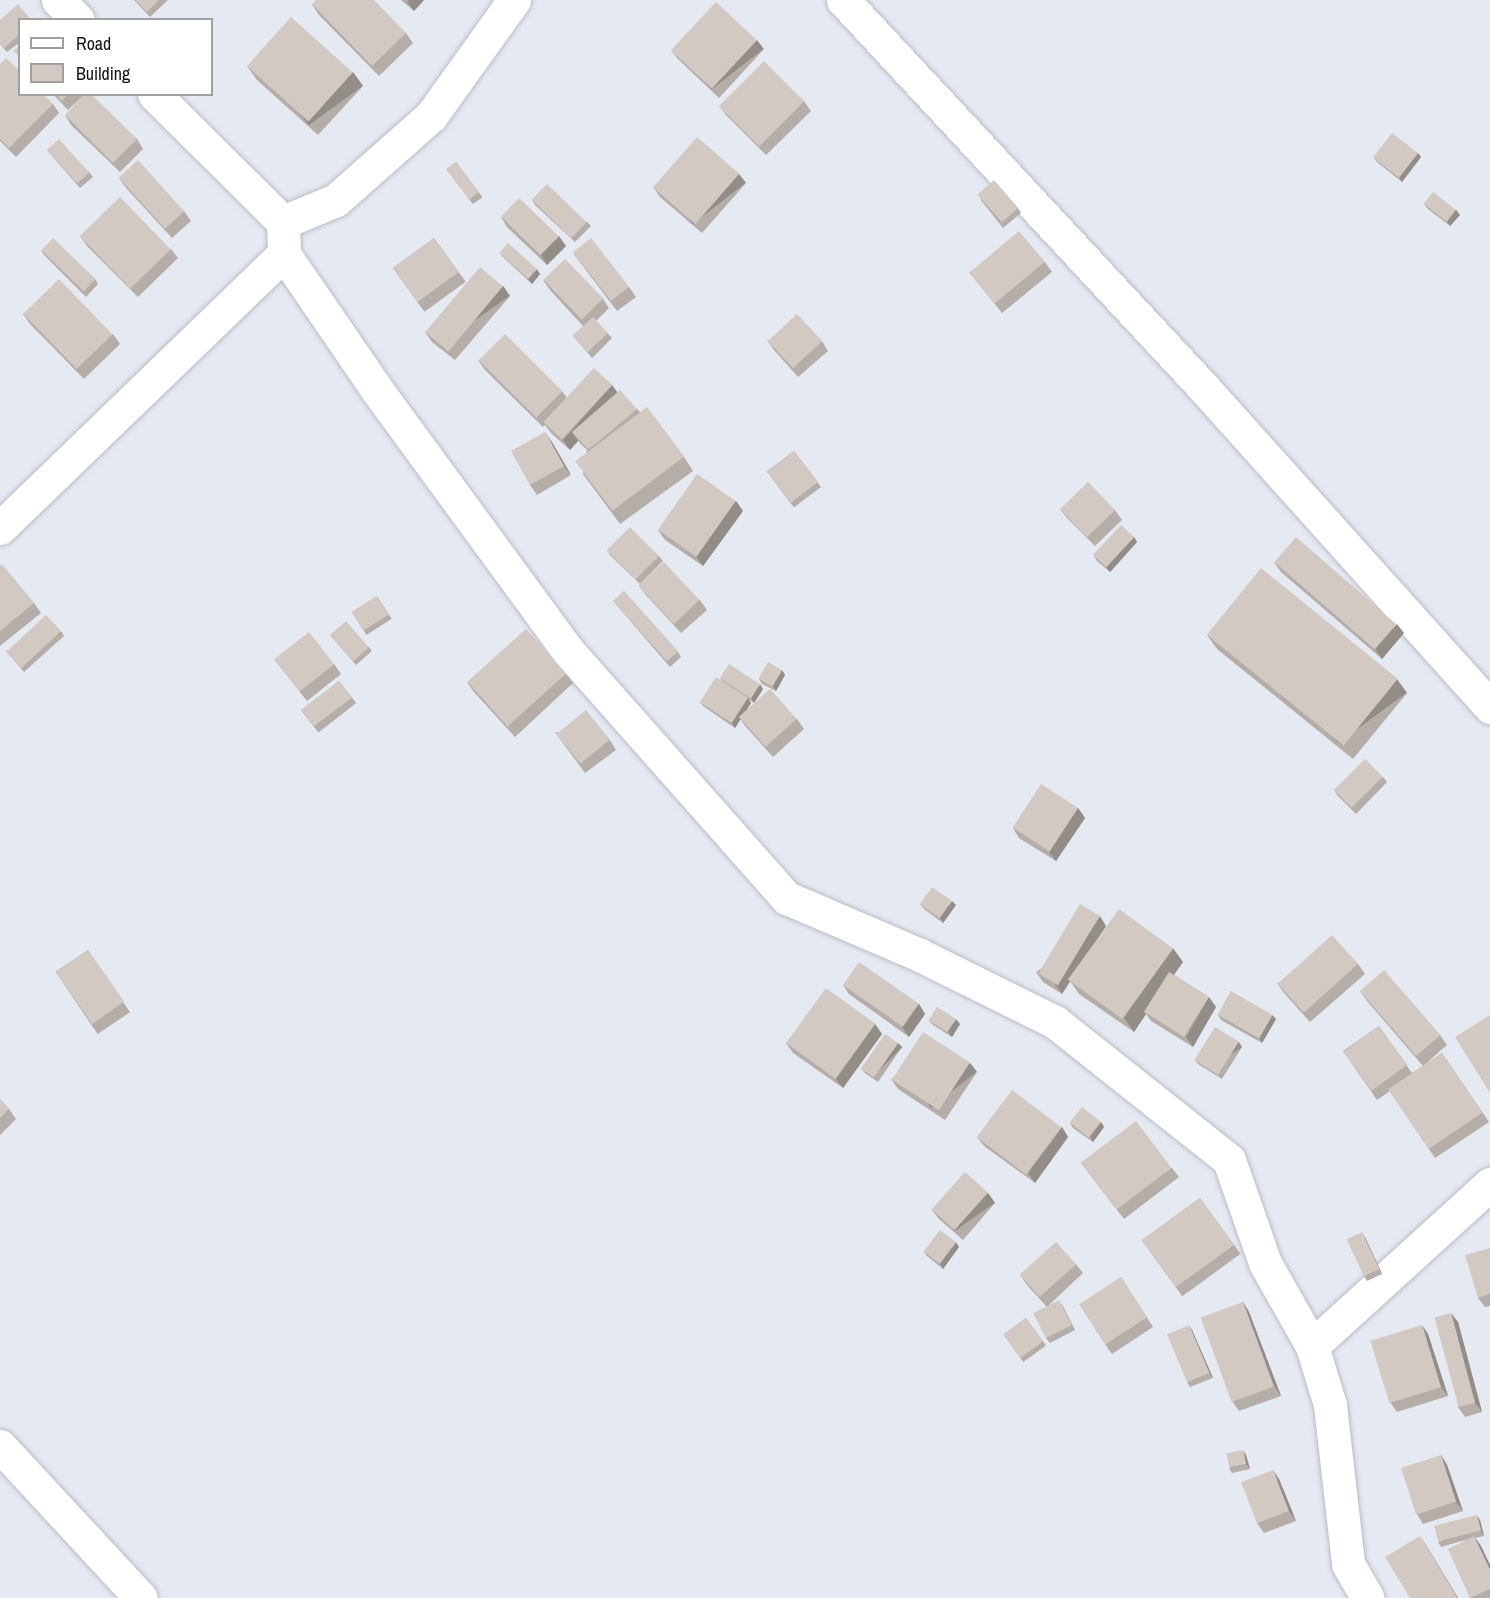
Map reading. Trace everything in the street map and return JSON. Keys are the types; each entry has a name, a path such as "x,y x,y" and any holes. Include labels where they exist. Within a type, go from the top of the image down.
{"street":[{"path":"58,0 76,18"},
{"path":"283,222 336,200 431,116 514,0"},
{"path":"843,0 1211,396 1490,707"},
{"path":"156,96 283,222 284,254 377,390 569,652 787,898 920,955 1055,1022 1229,1160 1265,1263 1312,1346 1330,1405 1348,1564 1368,1598"},
{"path":"0,528 284,254"},
{"path":"1312,1346 1490,1184"},
{"path":"0,1446 141,1598"}],"building":[{"path":"135,0 159,0 147,12"},
{"path":"316,0 374,0 406,33 372,66 312,4"},
{"path":"716,2 757,40 712,88 671,50"},
{"path":"18,4 29,18 18,18 18,36 4,48 0,43 0,20"},
{"path":"291,17 353,73 309,122 247,66"},
{"path":"6,58 18,69 18,96 45,96 53,104 9,148 0,139 0,64"},
{"path":"764,61 804,101 759,147 719,106"},
{"path":"83,96 93,96 137,139 113,163 65,115"},
{"path":"1392,133 1418,153 1399,178 1373,157"},
{"path":"697,137 739,174 695,224 653,188"},
{"path":"59,139 89,172 77,183 47,150"},
{"path":"138,160 184,211 165,229 119,177"},
{"path":"456,162 479,192 469,200 446,169"},
{"path":"994,180 1018,208 1002,222 977,194"},
{"path":"547,184 587,222 571,238 532,200"},
{"path":"1433,192 1456,210 1447,222 1424,204"},
{"path":"120,197 171,250 130,288 80,236"},
{"path":"519,198 559,236 541,255 501,217"},
{"path":"1019,231 1045,262 995,303 969,273"},
{"path":"53,238 95,279 84,291 41,250"},
{"path":"434,238 459,272 417,302 393,268"},
{"path":"591,238 629,287 611,301 573,252"},
{"path":"508,243 537,269 528,279 499,253"},
{"path":"565,259 603,299 582,319 543,280"},
{"path":"480,267 503,286 448,351 425,332"},
{"path":"59,279 112,334 77,369 23,314"},
{"path":"797,314 822,341 793,368 768,341"},
{"path":"593,317 608,333 588,352 573,336"},
{"path":"505,334 562,391 536,417 479,360"},
{"path":"594,368 612,385 562,439 544,422"},
{"path":"620,390 637,409 588,449 572,432"},
{"path":"647,407 684,457 612,511 575,461"},
{"path":"545,432 564,466 530,485 511,451"},
{"path":"794,451 818,482 791,503 767,472"},
{"path":"697,474 736,501 696,557 658,530"},
{"path":"1088,482 1115,510 1087,537 1060,509"},
{"path":"1121,525 1134,537 1106,567 1093,555"},
{"path":"630,527 659,556 636,579 607,550"},
{"path":"1296,537 1396,624 1375,649 1274,562"},
{"path":"664,562 699,600 674,624 638,586"},
{"path":"2,564 34,603 0,631 0,565"},
{"path":"1261,568 1398,679 1344,746 1207,635"},
{"path":"624,591 678,651 667,661 613,601"},
{"path":"377,596 389,615 363,631 352,612"},
{"path":"46,615 61,631 22,668 7,652"},
{"path":"346,621 369,647 353,661 330,635"},
{"path":"526,629 566,674 507,726 467,682"},
{"path":"309,632 334,664 300,691 274,659"},
{"path":"768,662 782,670 772,686 758,678"},
{"path":"729,664 760,684 751,698 720,678"},
{"path":"716,677 748,698 732,723 700,702"},
{"path":"339,681 352,698 313,727 301,710"},
{"path":"770,689 797,719 766,747 739,717"},
{"path":"586,710 610,740 580,763 556,734"},
{"path":"1365,759 1383,777 1352,808 1334,790"},
{"path":"1041,784 1078,808 1050,852 1013,828"},
{"path":"932,887 952,901 940,918 920,904"},
{"path":"1080,904 1100,916 1058,985 1038,973"},
{"path":"1119,909 1173,948 1122,1019 1068,979"},
{"path":"1332,935 1358,964 1304,1013 1278,984"},
{"path":"88,950 124,1002 92,1024 56,972"},
{"path":"859,962 919,1004 903,1027 843,985"},
{"path":"1384,970 1440,1035 1416,1056 1360,991"},
{"path":"1169,972 1209,997 1184,1037 1144,1012"},
{"path":"826,988 875,1024 835,1079 786,1043"},
{"path":"1231,991 1273,1015 1259,1038 1218,1014"},
{"path":"937,1007 956,1019 947,1032 929,1021"},
{"path":"1490,1015 1490,1093 1455,1037"},
{"path":"1379,1026 1407,1065 1372,1091 1343,1052"},
{"path":"1215,1027 1239,1042 1218,1075 1194,1060"},
{"path":"923,1032 970,1062 939,1110 892,1080"},
{"path":"885,1034 898,1043 874,1078 861,1068"},
{"path":"1442,1053 1482,1113 1428,1149 1388,1089"},
{"path":"1012,1090 1062,1127 1026,1174 976,1137"},
{"path":"0,1099 9,1109 0,1118"},
{"path":"1082,1107 1101,1122 1089,1138 1070,1123"},
{"path":"1136,1121 1172,1168 1116,1210 1081,1163"},
{"path":"965,1172 988,1193 955,1230 932,1209"},
{"path":"1200,1198 1234,1245 1176,1287 1142,1240"},
{"path":"940,1230 956,1242 940,1264 924,1252"},
{"path":"1362,1232 1379,1269 1364,1276 1347,1239"},
{"path":"1056,1242 1076,1264 1040,1297 1020,1275"},
{"path":"1490,1248 1490,1294 1478,1298 1465,1255"},
{"path":"1121,1277 1147,1317 1105,1344 1079,1304"},
{"path":"1059,1300 1072,1325 1046,1338 1033,1313"},
{"path":"1243,1302 1274,1387 1231,1402 1201,1317"},
{"path":"1451,1313 1475,1403 1459,1407 1435,1317"},
{"path":"1026,1318 1043,1341 1020,1358 1003,1334"},
{"path":"1189,1325 1209,1373 1187,1382 1167,1334"},
{"path":"1422,1325 1441,1387 1389,1403 1370,1341"},
{"path":"1243,1450 1246,1464 1229,1467 1226,1454"},
{"path":"1441,1455 1456,1502 1416,1515 1401,1468"},
{"path":"1273,1470 1289,1511 1257,1523 1241,1482"},
{"path":"1477,1515 1481,1531 1438,1541 1434,1526"},
{"path":"1420,1536 1457,1598 1410,1598 1385,1557"},
{"path":"1474,1536 1490,1570 1490,1589 1470,1598 1448,1549"}]}
